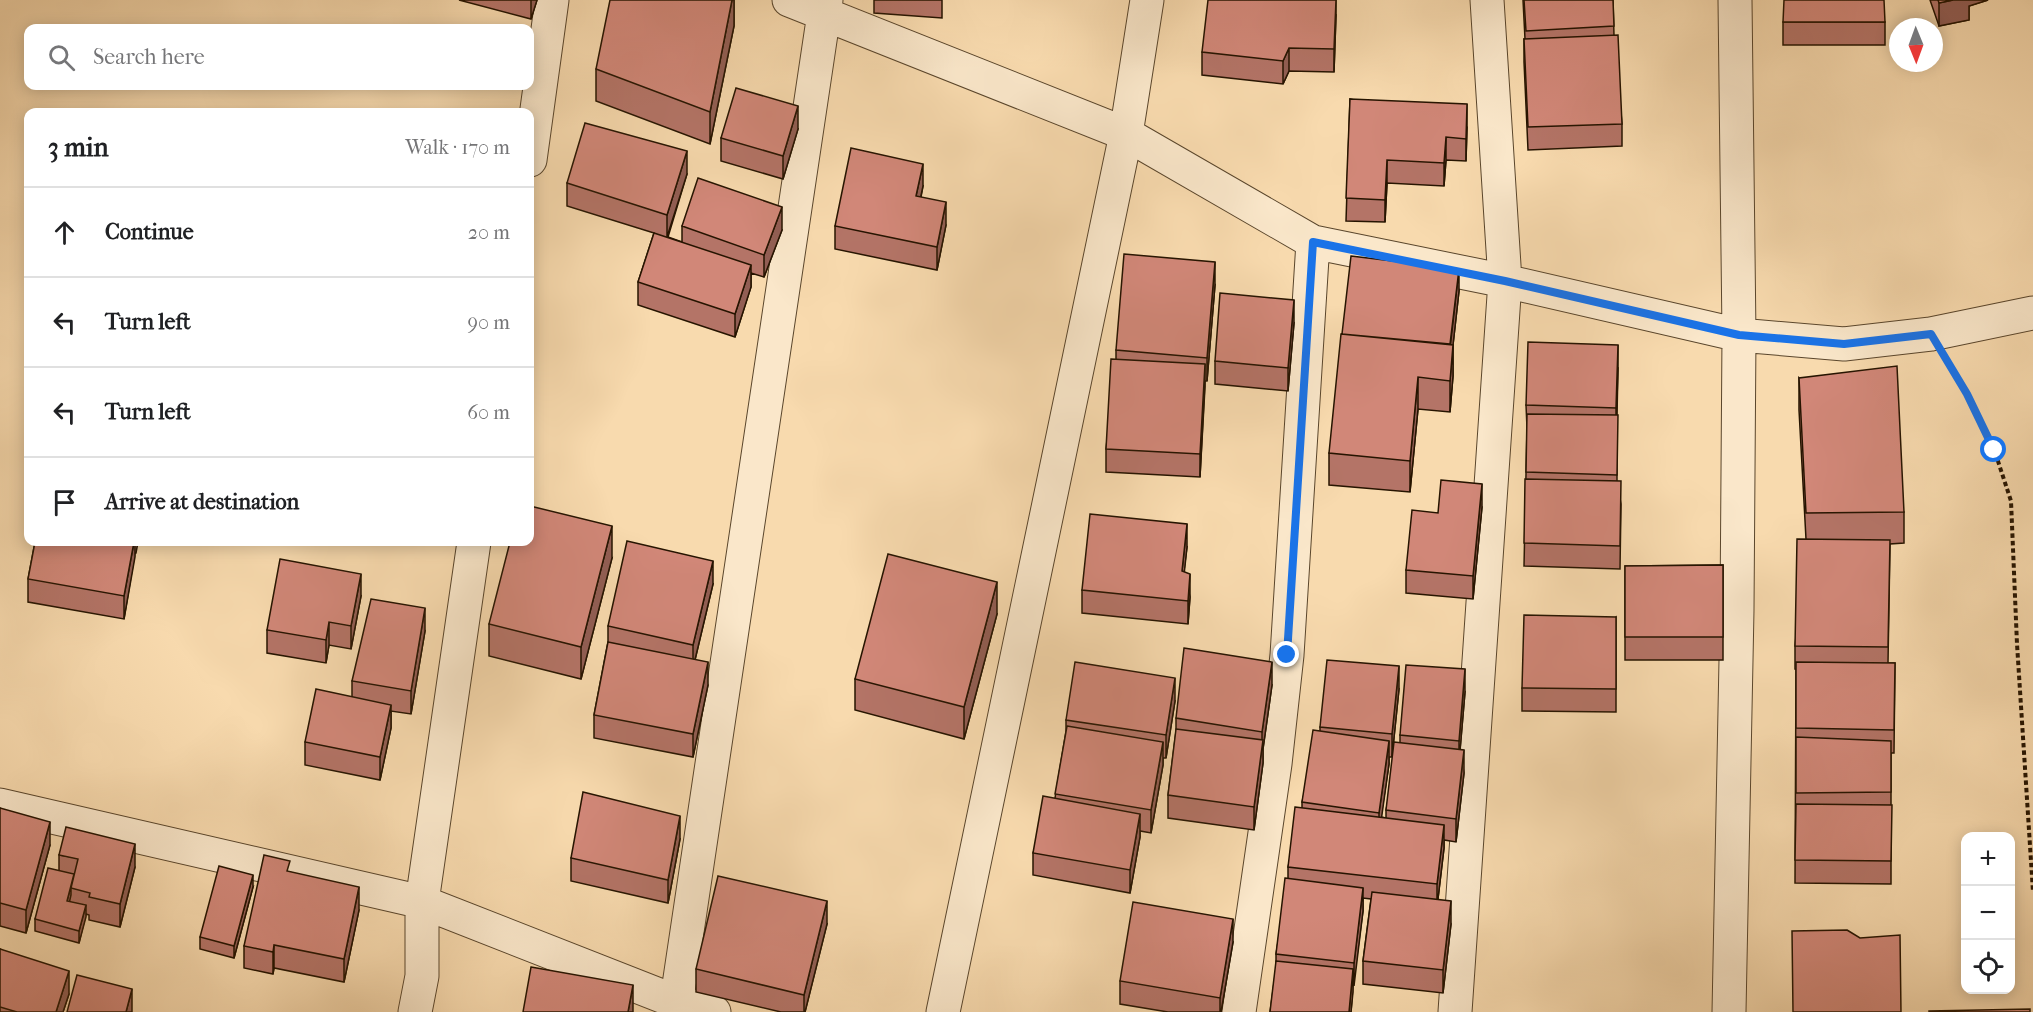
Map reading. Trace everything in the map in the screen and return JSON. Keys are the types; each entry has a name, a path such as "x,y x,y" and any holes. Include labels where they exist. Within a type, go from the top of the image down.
{"street":[{"path":"534,131 552,0"},
{"path":"789,0 826,8 1126,134 1313,242 1505,281 1739,335 1844,344 1931,334 2033,313"},
{"path":"943,1012 1126,134 1147,0"},
{"path":"1455,1012 1505,281 1487,0"},
{"path":"1729,1012 1737,622 1739,335 1735,0"},
{"path":"676,1007 826,8"},
{"path":"1239,1012 1275,764 1287,655 1313,242"},
{"path":"416,1012 422,976 423,902 473,546"},
{"path":"0,806 423,902 676,1007 714,1012"}],"path":[{"path":"1931,334 1967,394 1985,431 1994,450 2011,501 2017,644 2033,892"}],"building":[{"path":"610,0 732,0 710,112 596,69"},
{"path":"1208,0 1336,0 1334,49 1289,48 1283,61 1202,52"},
{"path":"1524,0 1613,0 1614,26 1526,31"},
{"path":"1784,0 1884,0 1885,22 1783,22"},
{"path":"1618,35 1622,124 1528,127 1524,39"},
{"path":"736,88 798,106 783,156 721,138"},
{"path":"1350,99 1467,104 1466,139 1446,137 1444,163 1387,160 1385,200 1346,198"},
{"path":"585,123 687,151 667,215 567,183"},
{"path":"851,148 923,164 916,196 946,202 937,247 835,226"},
{"path":"698,178 782,207 764,255 682,226"},
{"path":"654,233 751,265 735,314 638,282"},
{"path":"1124,254 1215,262 1207,358 1116,350"},
{"path":"1351,256 1459,269 1450,344 1342,334"},
{"path":"1220,293 1294,300 1288,368 1215,361"},
{"path":"1341,334 1453,345 1450,381 1418,377 1410,461 1329,453"},
{"path":"1528,342 1618,345 1616,408 1526,405"},
{"path":"1111,359 1205,364 1200,454 1106,449"},
{"path":"1897,366 1904,512 1806,513 1799,378"},
{"path":"1527,414 1618,415 1617,475 1526,472"},
{"path":"1525,479 1621,481 1620,546 1524,543"},
{"path":"1441,480 1482,484 1473,576 1406,570 1412,510 1438,513"},
{"path":"534,507 612,526 581,647 489,624 509,546 534,546"},
{"path":"1090,514 1187,524 1182,571 1190,574 1188,601 1082,590"},
{"path":"1797,539 1890,540 1888,647 1795,646"},
{"path":"627,541 713,561 693,645 608,626"},
{"path":"34,546 133,546 124,596 28,579"},
{"path":"888,554 997,582 964,707 855,679"},
{"path":"280,559 361,574 351,626 329,622 326,640 267,630"},
{"path":"1723,565 1723,637 1625,637 1625,566"},
{"path":"371,599 425,608 411,691 352,681"},
{"path":"1524,615 1616,617 1616,689 1522,688"},
{"path":"608,642 708,662 693,734 594,715"},
{"path":"1184,648 1272,662 1262,732 1176,718"},
{"path":"1327,660 1399,666 1392,734 1320,727"},
{"path":"1075,662 1175,678 1166,735 1066,720"},
{"path":"1796,662 1895,663 1894,730 1796,728"},
{"path":"1406,665 1465,669 1459,741 1400,735"},
{"path":"316,689 391,705 380,757 305,742"},
{"path":"1067,726 1163,742 1151,810 1055,794"},
{"path":"1176,729 1263,740 1254,807 1168,795"},
{"path":"1313,730 1389,741 1379,813 1302,802"},
{"path":"1796,737 1891,741 1891,792 1796,793"},
{"path":"1394,742 1464,750 1456,819 1386,810"},
{"path":"583,792 680,816 668,880 571,858"},
{"path":"1043,796 1140,814 1130,870 1033,853"},
{"path":"1796,804 1892,805 1891,861 1795,860"},
{"path":"1295,807 1444,825 1437,884 1288,867"},
{"path":"0,808 50,822 26,910 0,903"},
{"path":"66,827 135,844 120,904 89,897 90,893 71,888 78,859 59,855"},
{"path":"264,855 290,861 287,871 359,887 344,959 274,945 273,952 244,946"},
{"path":"219,866 253,875 234,946 200,937"},
{"path":"48,868 74,874 67,901 86,905 79,931 35,919"},
{"path":"718,876 827,901 804,995 696,969"},
{"path":"1285,878 1363,888 1354,963 1276,954"},
{"path":"1372,892 1451,901 1443,970 1363,961"},
{"path":"1133,902 1233,919 1220,998 1120,981"},
{"path":"1847,930 1860,938 1900,935 1901,1012 1793,1012 1792,931"},
{"path":"0,949 69,971 56,1012 17,1012 0,1007"},
{"path":"1276,961 1353,969 1349,1012 1270,1012"},
{"path":"531,967 633,985 628,1012 523,1012"},
{"path":"77,975 132,989 126,1012 67,1012"},
{"path":"2030,1009 2030,1012 1929,1012 1929,1011"}],"route":[{"path":"1287,655 1313,242 1505,281 1739,335 1844,344 1931,334 1967,394 1994,450"}]}
